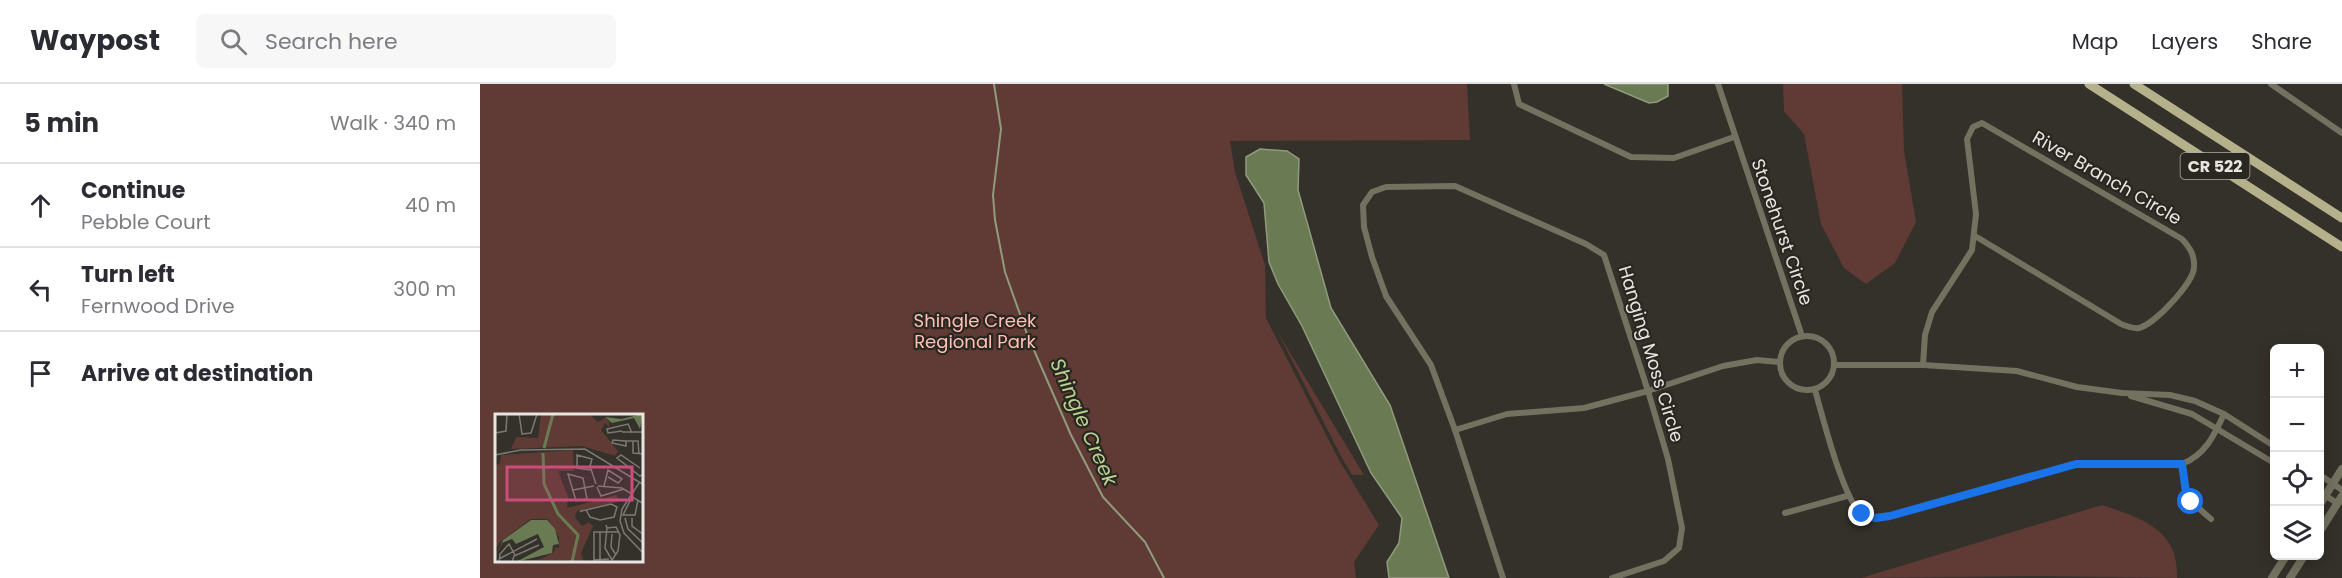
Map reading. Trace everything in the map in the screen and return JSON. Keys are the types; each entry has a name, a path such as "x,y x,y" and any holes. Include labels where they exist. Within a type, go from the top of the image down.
{"main road":[{"name":"CR 522","path":"2089,84 2342,247"},
{"name":"CR 522","path":"2134,84 2342,218"}],"street":[{"path":"1514,84 1519,104 1631,157 1674,158 1734,137"},
{"name":"Stonehurst Circle","path":"1718,84 1802,336"},
{"path":"2271,84 2342,133"},
{"name":"River Branch Circle","path":"1923,365 1925,335 1932,312 1972,250 1976,214 1967,139 1973,127 1982,123 2182,239 2193,250 2194,269 2191,279 2154,321 2138,328 2121,324 1975,236"},
{"name":"Hanging Moss Circle","path":"1503,578 1455,430 1431,365 1386,296 1372,257 1364,227 1363,205 1372,192 1386,187 1455,186 1586,244 1604,255 1668,459 1682,528 1679,548 1664,561 1612,578"},
{"path":"1802,336 1812,336 1827,345 1833,354 1834,365 1828,381 1815,390 1803,391 1787,383 1780,371 1779,362 1786,345 1802,336"},
{"path":"1455,430 1507,414 1584,408 1648,391 1723,366 1757,360 1779,362"},
{"path":"1834,365 1923,365 2017,371 2077,387 2122,393 2170,395 2195,401 2224,414 2270,443"},
{"path":"1815,390 1848,496 1862,514 1875,518 1890,516 2076,464 2182,464 2195,459 2203,451 2224,414"},
{"path":"2122,393 2192,414 2270,460"},
{"path":"2182,464 2186,492 2191,502 2211,519"},
{"path":"2324,492 2342,469"},
{"path":"2324,478 2342,490"},
{"path":"2324,495 2340,500 2324,524"},
{"path":"1785,513 1848,496"},
{"path":"2272,578 2283,560"},
{"path":"2290,578 2301,560"}],"green space":[{"name":"Shingle Creek Regional Park","path":"480,84 1467,84 1470,140 1230,141 1235,172 1265,265 1266,318 1339,460 1379,525 1354,562 1356,578 480,578"},
{"path":"1783,84 1902,84 1904,151 1916,222 1895,263 1866,284 1844,268 1821,224 1804,134 1784,111"},
{"path":"1277,331 1364,475 1352,475"},
{"path":"2102,505 2130,515 2155,528 2172,548 2176,561 2177,578 2039,576 1861,578"}],"shaded area":[{"path":"1604,84 1668,84 1668,96 1657,102 1649,103"},
{"path":"1260,149 1287,151 1299,159 1298,190 1331,308 1390,405 1449,578 1389,578 1387,562 1399,543 1402,518 1371,473 1302,326 1278,284 1269,262 1264,203 1246,175 1246,157"}],"waterway":[{"name":"Shingle Creek","path":"994,84 1001,129 993,195 995,220 1005,272 1027,334 1071,435 1103,497 1145,542 1164,578"}],"route":[{"path":"1862,514 1875,518 1890,516 2076,464 2182,464 2186,492 2191,502"}]}
